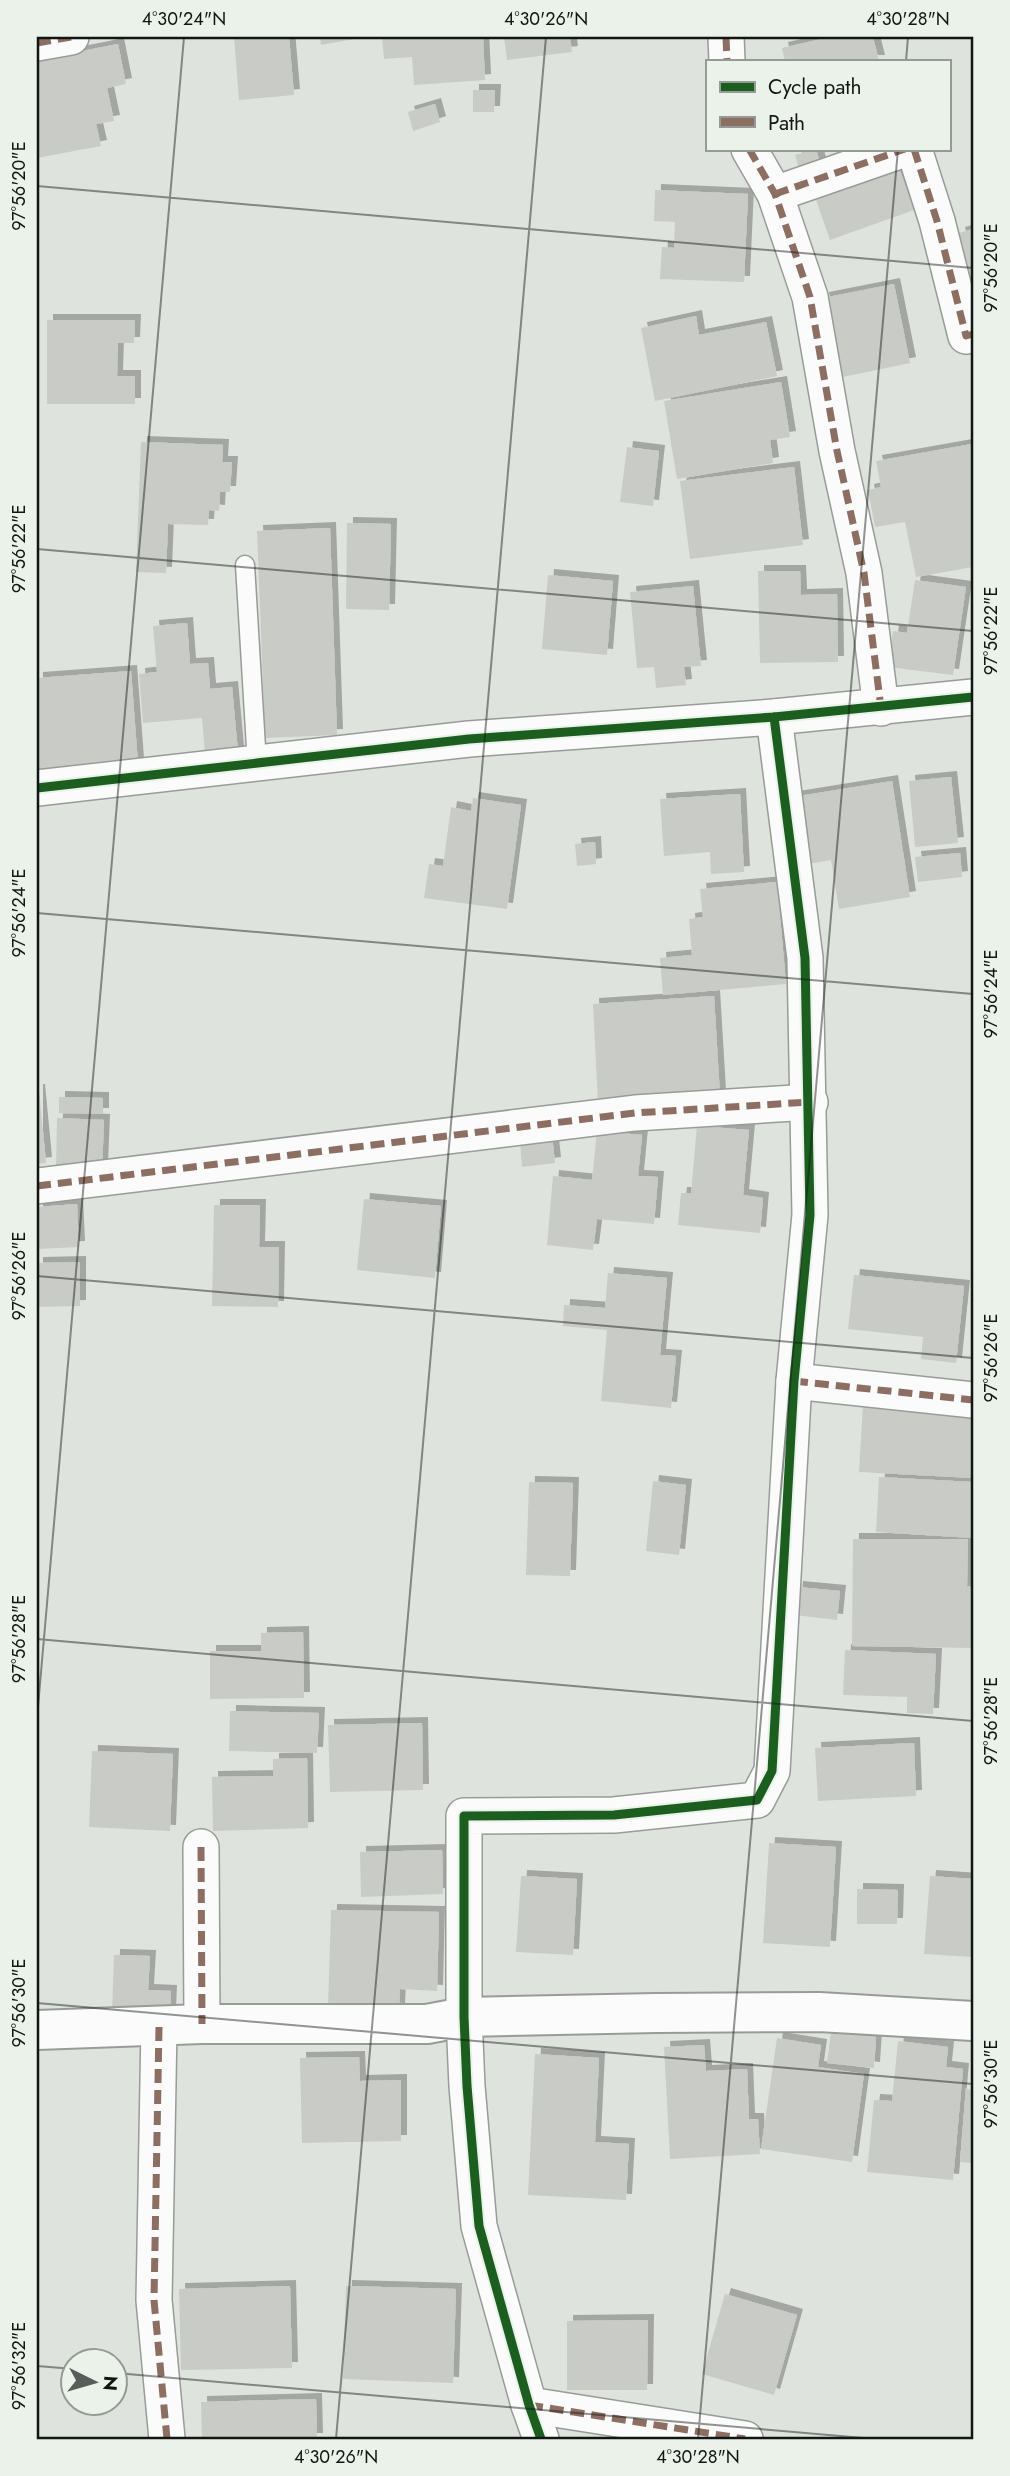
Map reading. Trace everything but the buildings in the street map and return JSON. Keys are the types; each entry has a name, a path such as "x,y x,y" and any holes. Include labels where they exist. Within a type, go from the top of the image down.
{"street":[{"path":"37,43 71,37"},
{"path":"726,37 727,60"},
{"path":"751,150 775,194 810,297 837,452 864,573 881,708"},
{"path":"775,194 902,150"},
{"path":"914,150 937,221 966,336 973,334"},
{"path":"37,788 469,739 774,717 973,697"},
{"path":"541,2439 479,2226 464,2017 464,1816 614,1815 757,1800 772,1771 794,1381 810,1215 810,1102 805,958 774,717"},
{"path":"37,1186 622,1115 810,1102"},
{"path":"794,1381 973,1401"},
{"path":"201,1847 202,2024"},
{"path":"37,2030 202,2024 427,2024 464,2017 819,2012 973,2021"},
{"path":"159,2027 154,2300 167,2439"},
{"path":"529,2405 745,2439"}],"lane":[{"path":"245,565 257,764"}],"marked path":[{"path":"37,43 71,37"},
{"path":"726,37 727,60"},
{"path":"750,150 775,194 810,297 837,451 864,573 881,708"},
{"path":"775,194 902,150"},
{"path":"914,150 937,221 966,336 973,334"},
{"path":"37,1186 635,1113 810,1102"},
{"path":"794,1381 973,1400"},
{"path":"201,1847 202,2024"},
{"path":"159,2027 154,2300 167,2439"},
{"path":"529,2405 745,2439"}],"cycle path":[{"path":"37,788 469,739 774,717 973,697"},
{"path":"541,2439 479,2226 464,2017 464,1816 614,1815 757,1800 772,1771 794,1381 810,1215 805,958 774,717"}]}
